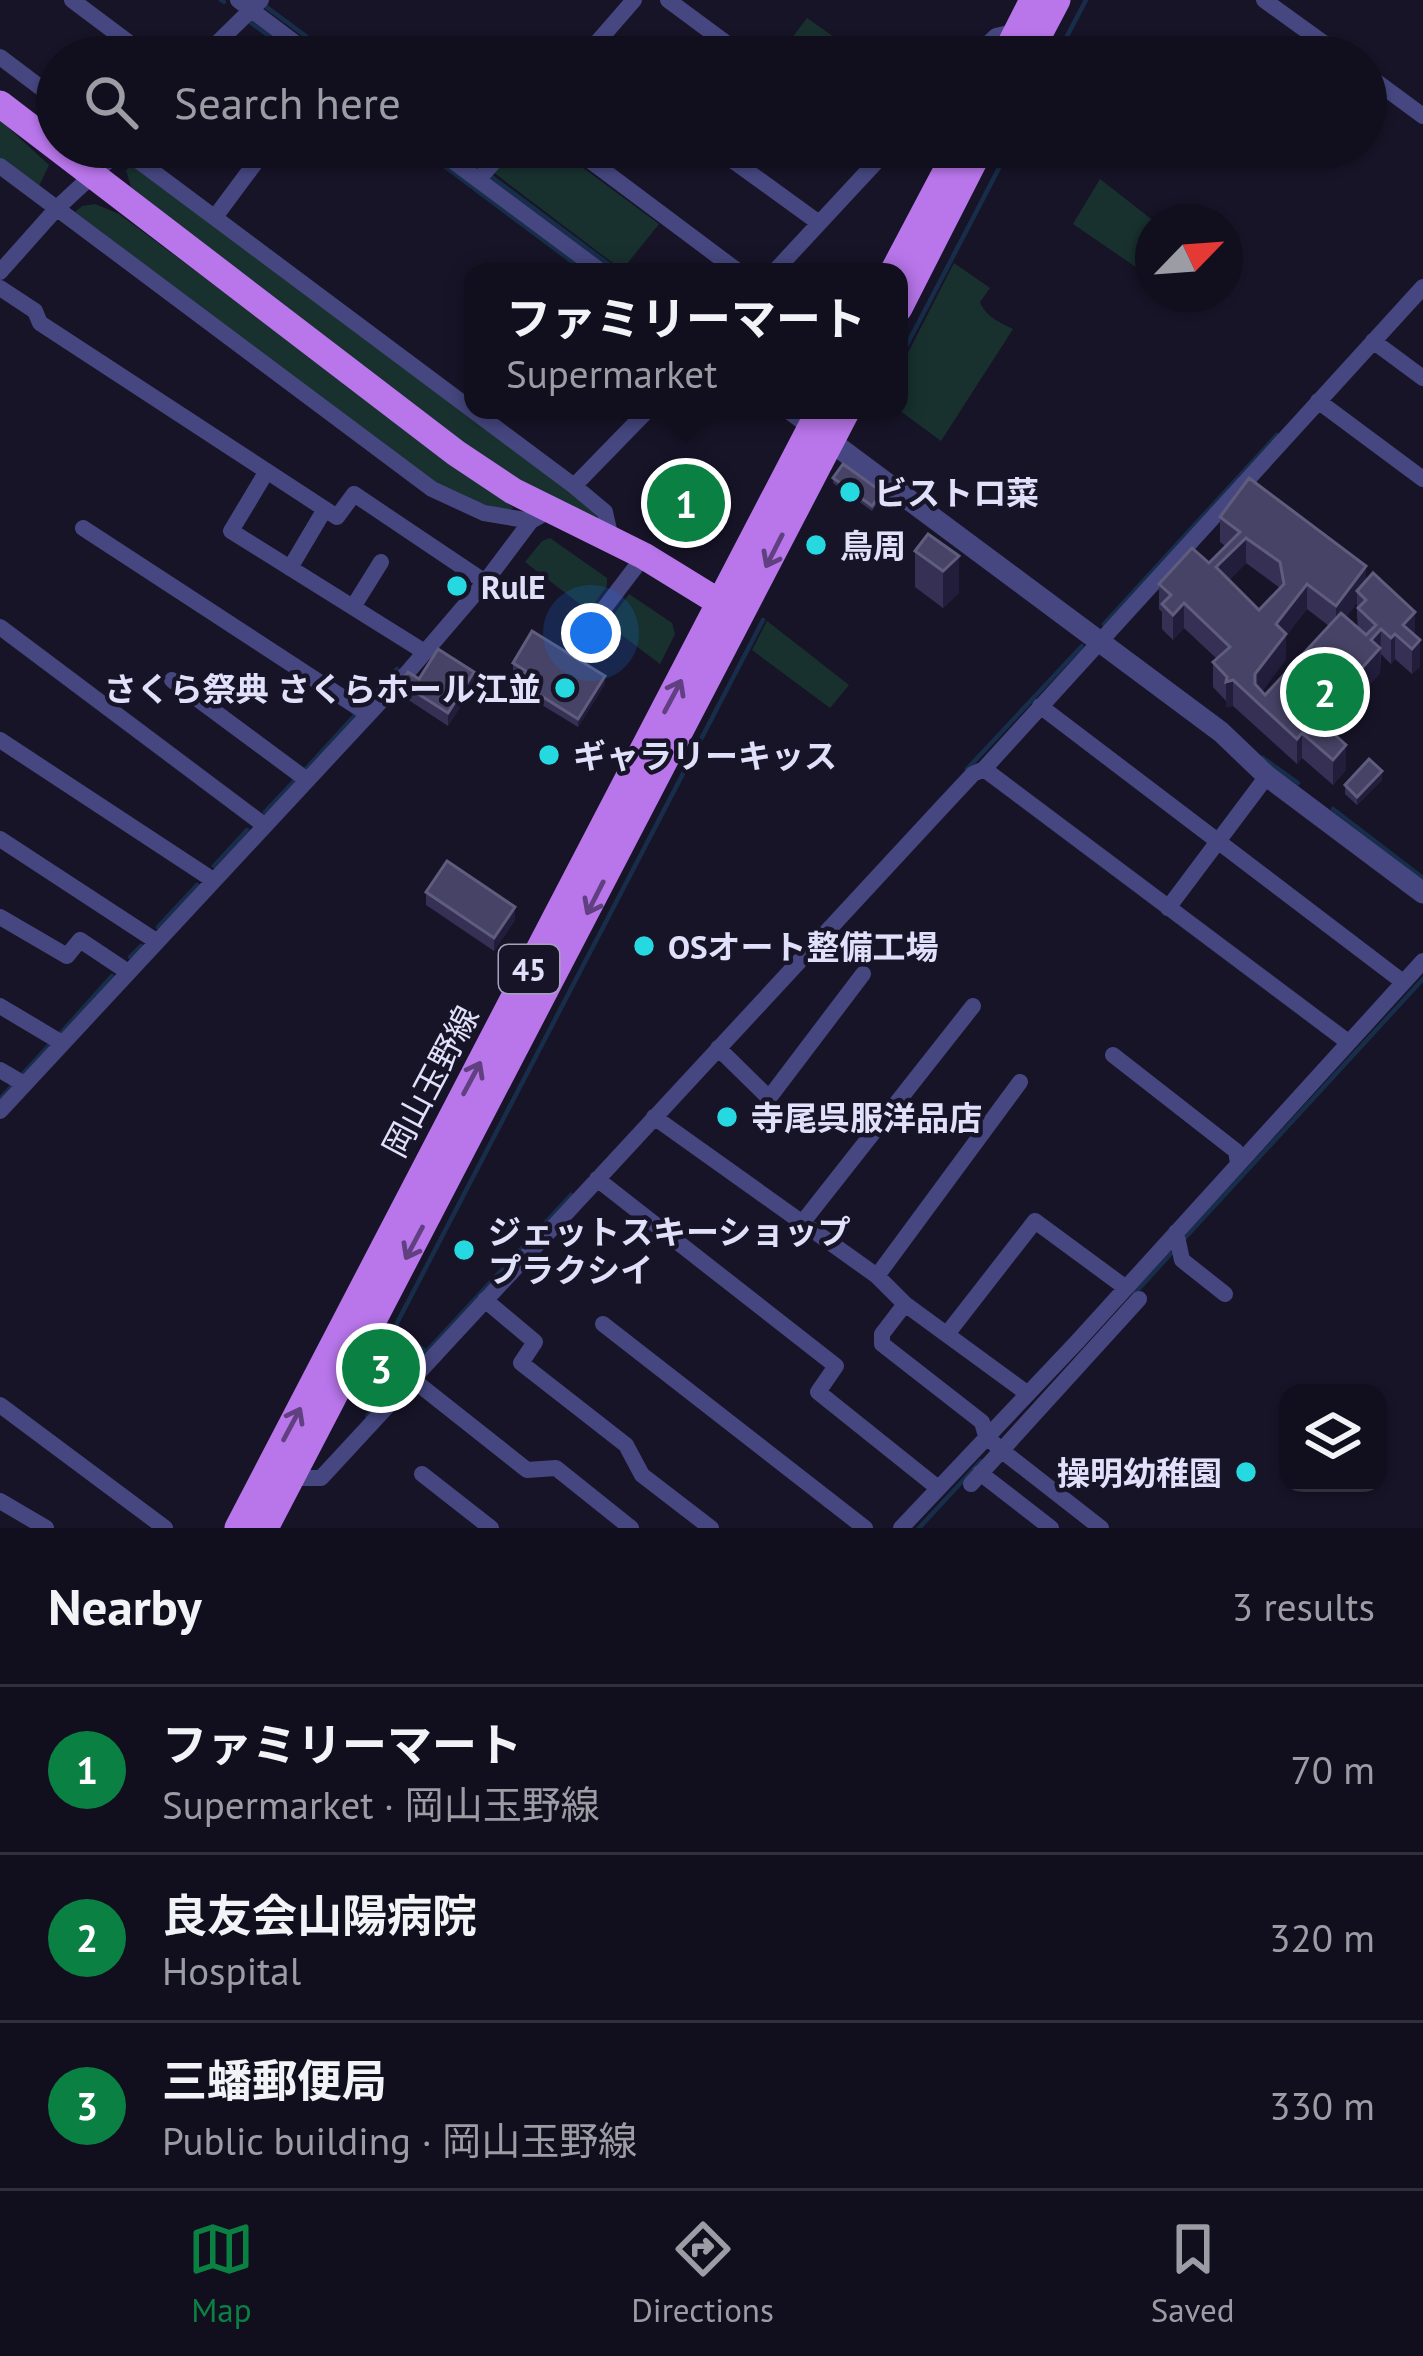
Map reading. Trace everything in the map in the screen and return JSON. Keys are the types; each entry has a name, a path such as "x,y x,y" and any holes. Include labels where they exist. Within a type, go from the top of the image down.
{"main road":[{"path":"1024,36 1033,0"},
{"path":"1028,36 1057,0"},
{"path":"0,104 36,133"},
{"path":"80,168 540,516 611,539 731,610"},
{"path":"897,263 948,168"},
{"path":"908,290 970,168"},
{"name":"岡山玉野線","path":"265,1528 821,426"},
{"name":"岡山玉野線","path":"238,1528 731,610"}],"street":[{"path":"72,0 120,36"},
{"path":"604,36 634,0"},
{"path":"668,0 717,36"},
{"path":"1264,0 1314,36"},
{"path":"222,36 253,3 290,36"},
{"path":"0,57 36,84"},
{"path":"1387,89 1423,116"},
{"path":"0,166 432,489 495,516 540,516"},
{"path":"0,272 57,208 102,168"},
{"path":"148,168 464,404"},
{"path":"214,217 251,168"},
{"path":"471,168 591,263"},
{"path":"483,175 489,168"},
{"path":"600,168 728,263"},
{"path":"743,168 816,221"},
{"path":"781,263 869,168"},
{"path":"0,288 35,311 40,323 338,517 355,494 485,582"},
{"path":"290,1478 321,1478 973,774 984,769 1373,341 1420,296"},
{"path":"1373,341 1423,378"},
{"path":"1318,401 1423,479"},
{"path":"484,419 605,512 611,539"},
{"path":"574,486 639,419"},
{"path":"821,426 1423,893"},
{"path":"267,471 231,531 423,651"},
{"path":"290,568 326,509"},
{"path":"495,516 508,550"},
{"path":"0,1111 15,1079 128,972 264,825 301,776 423,651 540,516"},
{"path":"83,528 362,710"},
{"path":"587,631 644,556"},
{"path":"353,607 381,562"},
{"path":"0,627 264,825"},
{"path":"172,680 301,776"},
{"path":"1040,706 1403,982"},
{"path":"0,740 213,880"},
{"path":"984,769 1348,1042"},
{"path":"1168,908 1267,776"},
{"path":"0,839 156,941"},
{"path":"0,916 67,956 80,940 128,972"},
{"path":"901,1528 938,1488 972,1471 1132,1293 1238,1163 1423,962"},
{"path":"718,1048 770,1099 863,974"},
{"path":"0,1006 58,1040"},
{"path":"802,1223 973,1006"},
{"path":"1113,1055 1236,1150 1238,1163"},
{"path":"878,1276 1020,1082"},
{"path":"654,1117 878,1276 905,1304 1028,1394"},
{"path":"597,1179 836,1366 818,1392 938,1488"},
{"path":"947,1334 1035,1222 1132,1293"},
{"path":"1178,1239 1182,1260 1225,1294"},
{"path":"994,1444 1028,1394 1132,1293"},
{"path":"485,1300 536,1342 521,1363 626,1444 642,1475 711,1528"},
{"path":"905,1304 882,1334 882,1344 982,1422 994,1444 1101,1528"},
{"path":"603,1324 865,1528"},
{"path":"412,1379 527,1470 556,1468 632,1528"},
{"path":"0,1405 165,1528"},
{"path":"972,1471 1051,1528"},
{"path":"422,1474 491,1528"},
{"path":"0,1501 46,1528"}],"green space":[{"path":"807,18 832,36 794,36"},
{"path":"0,120 36,153 36,168 48,168 39,186 0,158"},
{"path":"136,168 464,411 464,419 475,419 513,447 601,518 599,522 494,466 234,274 131,187 126,170"},
{"path":"497,168 583,168 659,224 628,263 613,263 493,172"},
{"path":"1100,179 1135,206 1135,266 1073,224"},
{"path":"95,204 119,214 514,508 506,511 460,497 432,482 75,212"},
{"path":"954,263 990,288 980,302 1013,329 941,441 908,417 908,352"},
{"path":"550,538 607,578 607,586 589,611 525,562"},
{"path":"629,594 672,623 675,634 660,664 607,624"},
{"path":"767,621 849,685 830,708 752,650"}],"building":[{"path":"843,464 882,492 872,506 833,478"},
{"path":"674,476 711,504 698,521 661,493"},
{"path":"1249,478 1366,566 1336,606 1307,584 1276,624 1286,634 1255,674 1255,684 1265,695 1341,613 1366,635 1376,625 1358,608 1366,600 1357,591 1373,573 1415,612 1403,625 1420,640 1412,649 1381,629 1371,640 1380,648 1324,710 1334,718 1326,727 1346,745 1333,760 1302,733 1297,739 1233,680 1226,682 1213,662 1230,647 1184,603 1173,615 1162,604 1171,595 1159,584 1192,548 1209,563 1240,532 1220,517","holes":["1246,538 1280,562 1284,584 1259,610 1216,567"]},
{"path":"928,534 959,556 943,571 915,551"},
{"path":"532,631 605,676 578,719 519,682 526,671 513,663"},
{"path":"438,649 474,672 448,713 401,683 408,672 419,679"},
{"path":"1369,759 1382,771 1357,797 1345,785"},
{"path":"447,861 515,907 494,938 426,892"}],"waterway":[{"path":"1067,36 1086,0"},
{"path":"261,3 306,36"},
{"path":"250,22 269,36"},
{"path":"447,168 574,263"},
{"path":"908,343 999,168"},
{"path":"489,175 607,263"},
{"path":"1104,624 1277,435"},
{"path":"424,1350 397,1330 397,1323 763,620"},
{"path":"967,769 1082,646"},
{"path":"365,705 397,669"},
{"path":"304,771 357,713"},
{"path":"1263,758 1298,783"},
{"path":"265,812 296,779"},
{"path":"1333,809 1423,878"},
{"path":"214,866 247,830"},
{"path":"158,927 197,885"},
{"path":"130,957 141,946"},
{"path":"60,1034 112,976"},
{"path":"1183,1240 1423,979"},
{"path":"0,1099 52,1042"},
{"path":"367,1416 571,1195"},
{"path":"1135,1293 1176,1248"},
{"path":"919,1528 981,1461"}],"place":[{"name":"ビストロ菜","path":"850,492"},
{"name":"ファミリーマート","path":"686,503"},
{"name":"鳥周","path":"816,545"},
{"name":"RulE","path":"457,586"},
{"name":"さくら祭典 さくらホール江並","path":"565,688"},
{"name":"良友会山陽病院","path":"1325,692"},
{"name":"ギャラリーキッス","path":"549,755"},
{"name":"OSオート整備工場","path":"644,946"},
{"name":"寺尾呉服洋品店","path":"727,1117"},
{"name":"ジェットスキーショップ プラクシイ","path":"464,1250"},
{"name":"三蟠郵便局","path":"381,1368"},
{"name":"操明幼稚園","path":"1246,1472"}]}
